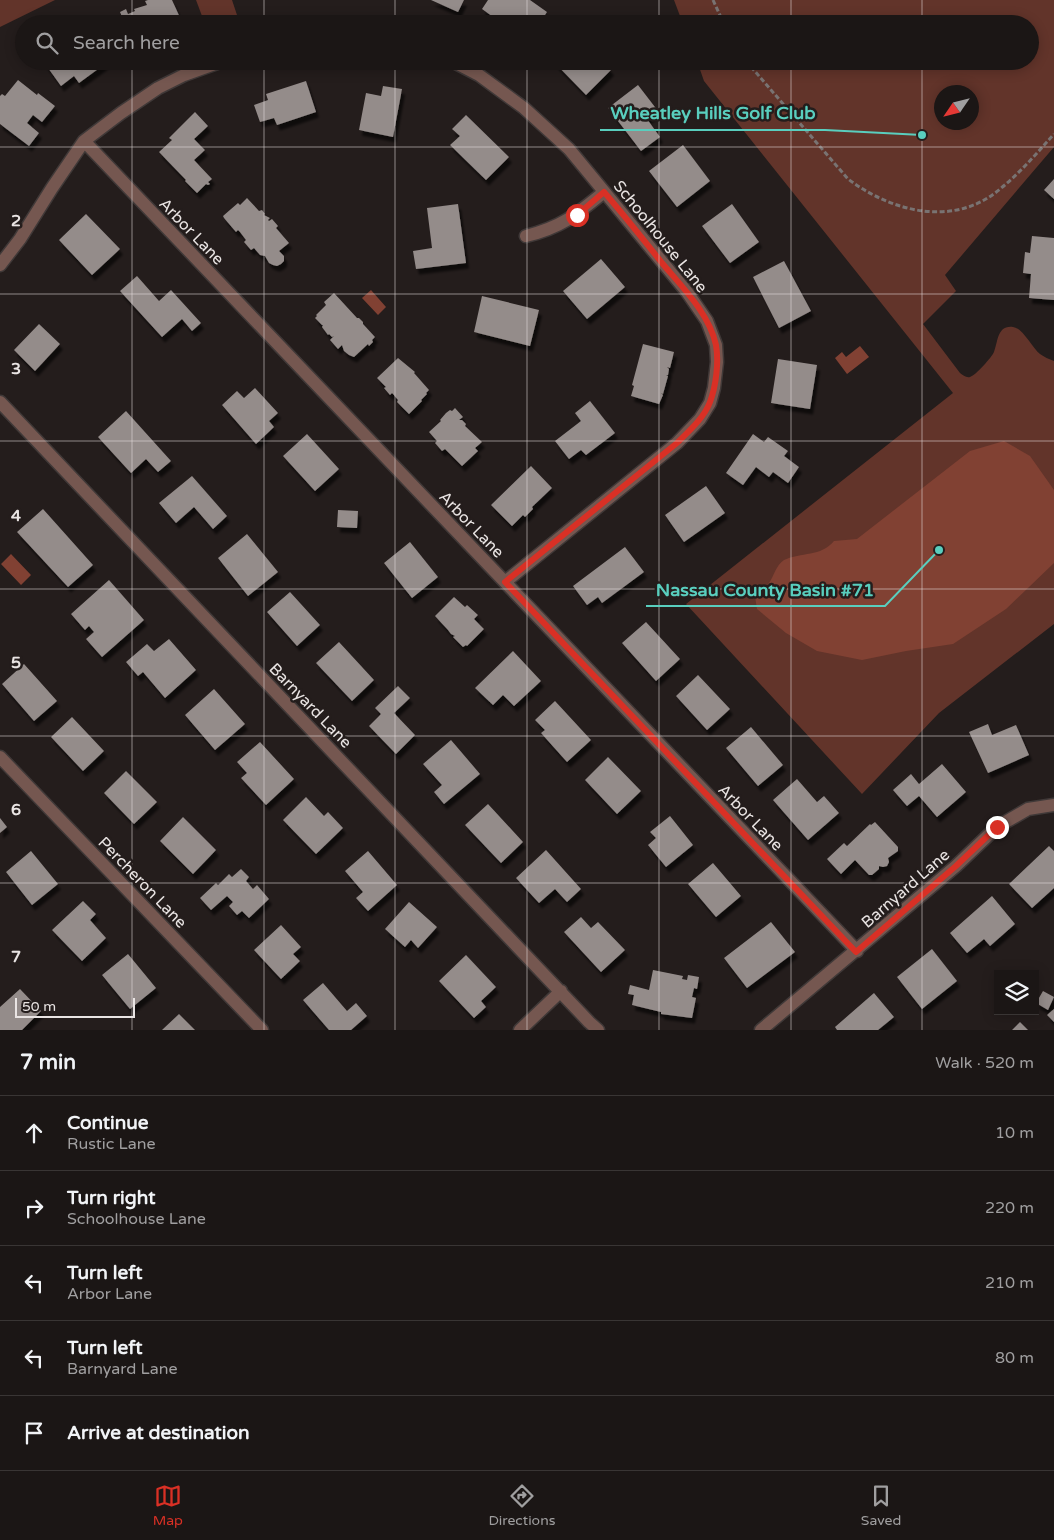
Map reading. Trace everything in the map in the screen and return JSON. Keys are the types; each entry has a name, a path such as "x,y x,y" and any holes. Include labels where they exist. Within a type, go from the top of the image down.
{"street":[{"path":"0,265 20,239 84,141 158,88 200,70"},
{"name":"Schoolhouse Lane","path":"468,70 524,108 569,149 686,292 707,321 716,345 717,362 714,388 710,403 700,419 677,443 505,582"},
{"name":"Arbor Lane","path":"84,141 856,952"},
{"path":"526,236 549,230 566,222 604,192"},
{"name":"Barnyard Lane","path":"0,402 598,1030"},
{"name":"Percheron Lane","path":"0,757 262,1030"},
{"name":"Barnyard Lane","path":"761,1030 956,866 997,827 1028,809 1054,806"},
{"path":"520,1030 560,991"}],"path":[{"path":"713,0 720,15"},
{"path":"754,70 848,179 863,191 910,209 935,213 954,211 977,204 999,190 1028,163 1054,134"}],"shaded area":[{"path":"0,0 55,0 24,15 15,15 15,20 0,27"},
{"path":"196,0 232,0 237,15 202,15"},
{"path":"674,0 1054,0 1054,147 945,275 956,291 923,324 960,373 967,377 976,373 990,358 1001,331 1008,327 1017,328 1040,354 1054,361 1054,624 939,713 862,794 686,604 953,393 704,81 700,70 1039,70 1039,15 680,15"},
{"path":"371,290 386,307 378,315 362,298"},
{"path":"860,346 869,357 847,374 835,358 842,352 846,357"},
{"path":"1004,441 1030,456 1054,490 1054,563 1006,609 953,644 862,660 817,651 786,633 757,609 755,596 768,585 781,562 823,550 834,541 857,539 970,451"},
{"path":"11,554 31,575 21,585 1,564"}],"building":[{"path":"172,0 179,15 121,15 120,12 126,9 128,14 135,11 134,9 147,5 145,1"},
{"path":"431,0 464,0 458,12"},
{"path":"488,0 530,0 547,12 545,15 490,15 482,9"},
{"path":"49,70 97,70 79,83 74,76 61,86"},
{"path":"562,70 611,70 586,95"},
{"path":"18,80 55,106 42,122 33,115 27,123 39,133 29,146 0,124 0,96 2,94 5,96"},
{"path":"306,81 316,112 277,125 274,118 260,122 254,105 268,100 266,94"},
{"path":"638,85 658,111 647,119 660,137 641,151 608,108"},
{"path":"383,86 402,89 393,137 359,130 366,93 381,96"},
{"path":"195,112 208,126 194,139 205,150 194,160 212,179 208,182 210,184 206,184 197,193 159,152 172,140 169,138"},
{"path":"466,115 509,157 486,180 450,145 460,136 452,129"},
{"path":"683,145 710,181 677,207 649,171"},
{"path":"1054,179 1054,199 1044,190"},
{"path":"247,198 259,211 262,210 264,215 270,218 269,221 272,219 278,226 276,228 289,243 279,251 284,256 284,261 277,266 269,263 265,256 260,255 254,248 251,250 244,242 246,240 240,232 238,230 236,232 223,216"},
{"path":"458,204 466,263 416,269 413,251 432,248 427,208"},
{"path":"732,204 759,242 730,263 702,226"},
{"path":"86,214 120,249 92,275 59,240"},
{"path":"1032,236 1054,238 1054,300 1029,298 1031,274 1023,273 1025,252 1030,253"},
{"path":"601,259 625,287 587,319 563,291"},
{"path":"784,261 811,311 779,328 753,277"},
{"path":"137,276 159,301 171,290 201,323 192,331 182,319 162,337 120,291"},
{"path":"334,293 375,337 369,346 368,344 354,357 344,351 342,345 338,349 330,340 334,336 328,335 322,327 323,325 315,318 326,305 324,302"},
{"path":"482,296 539,310 530,346 474,332"},
{"path":"39,324 60,344 35,371 14,350"},
{"path":"643,344 674,352 670,368 667,367 669,369 666,376 668,376 659,404 631,396"},
{"path":"398,358 415,372 429,390 422,401 409,414 397,402 398,400 392,393 390,395 384,388 386,387 377,378"},
{"path":"778,359 817,365 810,409 771,403"},
{"path":"255,388 278,413 269,421 274,427 256,444 222,405 237,391 244,398"},
{"path":"590,401 615,433 586,455 581,450 569,459 555,441 581,421 575,413"},
{"path":"455,408 463,417 459,420 462,420 466,424 465,426 482,442 475,448 478,451 462,466 445,449 442,451 435,443 437,441 429,432 441,421 446,413"},
{"path":"126,411 171,461 158,472 146,459 131,473 98,437"},
{"path":"307,434 339,469 315,491 283,456"},
{"path":"753,434 764,442 768,437 788,451 784,456 799,467 788,483 773,472 769,477 756,467 743,485 726,473"},
{"path":"531,466 552,488 532,507 533,509 525,517 523,515 512,526 491,505"},
{"path":"192,476 227,516 213,529 194,507 176,523 159,503"},
{"path":"706,486 725,513 684,542 665,515"},
{"path":"43,509 93,565 68,587 17,532"},
{"path":"338,510 358,511 357,528 337,527"},
{"path":"247,534 278,572 248,596 218,558"},
{"path":"410,542 438,577 412,598 384,563"},
{"path":"625,547 644,572 602,603 598,597 587,605 573,586"},
{"path":"109,580 144,620 102,657 86,639 94,632 89,626 85,630 71,614"},
{"path":"290,592 320,625 297,646 267,612"},
{"path":"454,597 478,615 474,619 484,629 467,646 463,647 435,616"},
{"path":"646,622 680,659 656,681 622,643"},
{"path":"169,639 196,670 165,698 143,672 138,676 126,662 147,644 154,651"},
{"path":"339,642 374,680 352,701 316,663"},
{"path":"513,651 541,681 514,706 503,695 493,705 475,688"},
{"path":"24,664 57,701 34,721 2,684"},
{"path":"698,675 730,709 707,730 676,696"},
{"path":"398,686 410,698 394,713 415,735 396,754 369,726 381,714 375,708"},
{"path":"214,689 245,724 215,750 185,715"},
{"path":"555,701 591,740 567,762 541,733 545,730 535,720"},
{"path":"72,717 104,751 83,771 51,737"},
{"path":"988,724 992,735 1016,725 1029,755 988,773 969,732"},
{"path":"751,727 783,765 758,786 726,748"},
{"path":"451,740 480,774 444,804 434,792 442,785 423,764"},
{"path":"260,742 294,779 266,805 241,778 247,773 237,762"},
{"path":"608,757 641,791 617,814 585,780"},
{"path":"942,764 966,792 937,817 919,796 907,806 893,790 911,774 919,784"},
{"path":"126,771 157,802 134,824 104,793"},
{"path":"797,779 817,802 824,796 839,813 808,840 773,800"},
{"path":"306,797 324,816 328,812 343,828 316,854 283,820"},
{"path":"488,804 523,842 501,863 465,825"},
{"path":"670,816 693,845 666,867 648,845 656,838 650,832"},
{"path":"183,817 216,850 193,874 160,841"},
{"path":"0,818 7,827 0,833"},
{"path":"875,822 898,847 898,851 888,858 887,866 879,866 879,869 872,875 869,875 855,860 841,874 827,859 844,843 847,846 870,824"},
{"path":"1049,846 1054,851 1054,888 1032,908 1009,884"},
{"path":"546,850 581,889 567,902 555,889 539,903 516,878"},
{"path":"31,851 58,884 32,905 6,872"},
{"path":"368,851 397,885 368,911 356,898 363,892 345,871"},
{"path":"713,863 741,896 716,917 688,884"},
{"path":"241,869 249,877 246,881 253,889 257,885 269,899 249,918 242,911 237,915 229,906 233,902 227,896 211,910 200,898 216,883 218,885 229,874 232,877"},
{"path":"992,896 1015,924 990,946 984,939 967,953 950,933"},
{"path":"83,901 96,914 90,920 106,938 82,961 52,930"},
{"path":"409,902 437,927 418,948 411,940 405,947 385,929"},
{"path":"581,917 591,928 598,922 625,950 601,972 564,932"},
{"path":"771,922 795,952 747,988 724,958"},
{"path":"281,925 301,947 293,954 300,961 281,979 254,950"},
{"path":"932,949 957,981 922,1009 897,977"},
{"path":"128,954 156,988 130,1009 102,975"},
{"path":"466,955 496,987 481,1001 486,1007 474,1018 439,981"},
{"path":"653,970 683,976 682,979 687,980 688,975 699,977 697,989 694,988 692,997 696,998 692,1018 661,1014 661,1012 632,1005 634,995 628,994 630,985 649,990"},
{"path":"323,983 347,1011 356,1003 367,1016 351,1030 329,1030 303,1000"},
{"path":"20,989 41,1011 22,1030 0,1030 0,1007"},
{"path":"1043,991 1054,997 1048,1010 1039,1005 1039,998"},
{"path":"874,993 894,1017 878,1030 837,1030 835,1027"},
{"path":"1054,1009 1054,1022 1047,1015"},
{"path":"179,1014 195,1030 162,1030"},
{"path":"1020,1022 1028,1030 1012,1030"}],"place":[{"name":"Wheatley Hills Golf Club","path":"922,135"},
{"name":"Nassau County Basin #71","path":"939,550"}],"route":[{"path":"577,215 604,192 686,292 707,321 716,345 717,362 714,388 710,403 700,419 677,443 505,582 856,952 956,866 997,827"}]}
